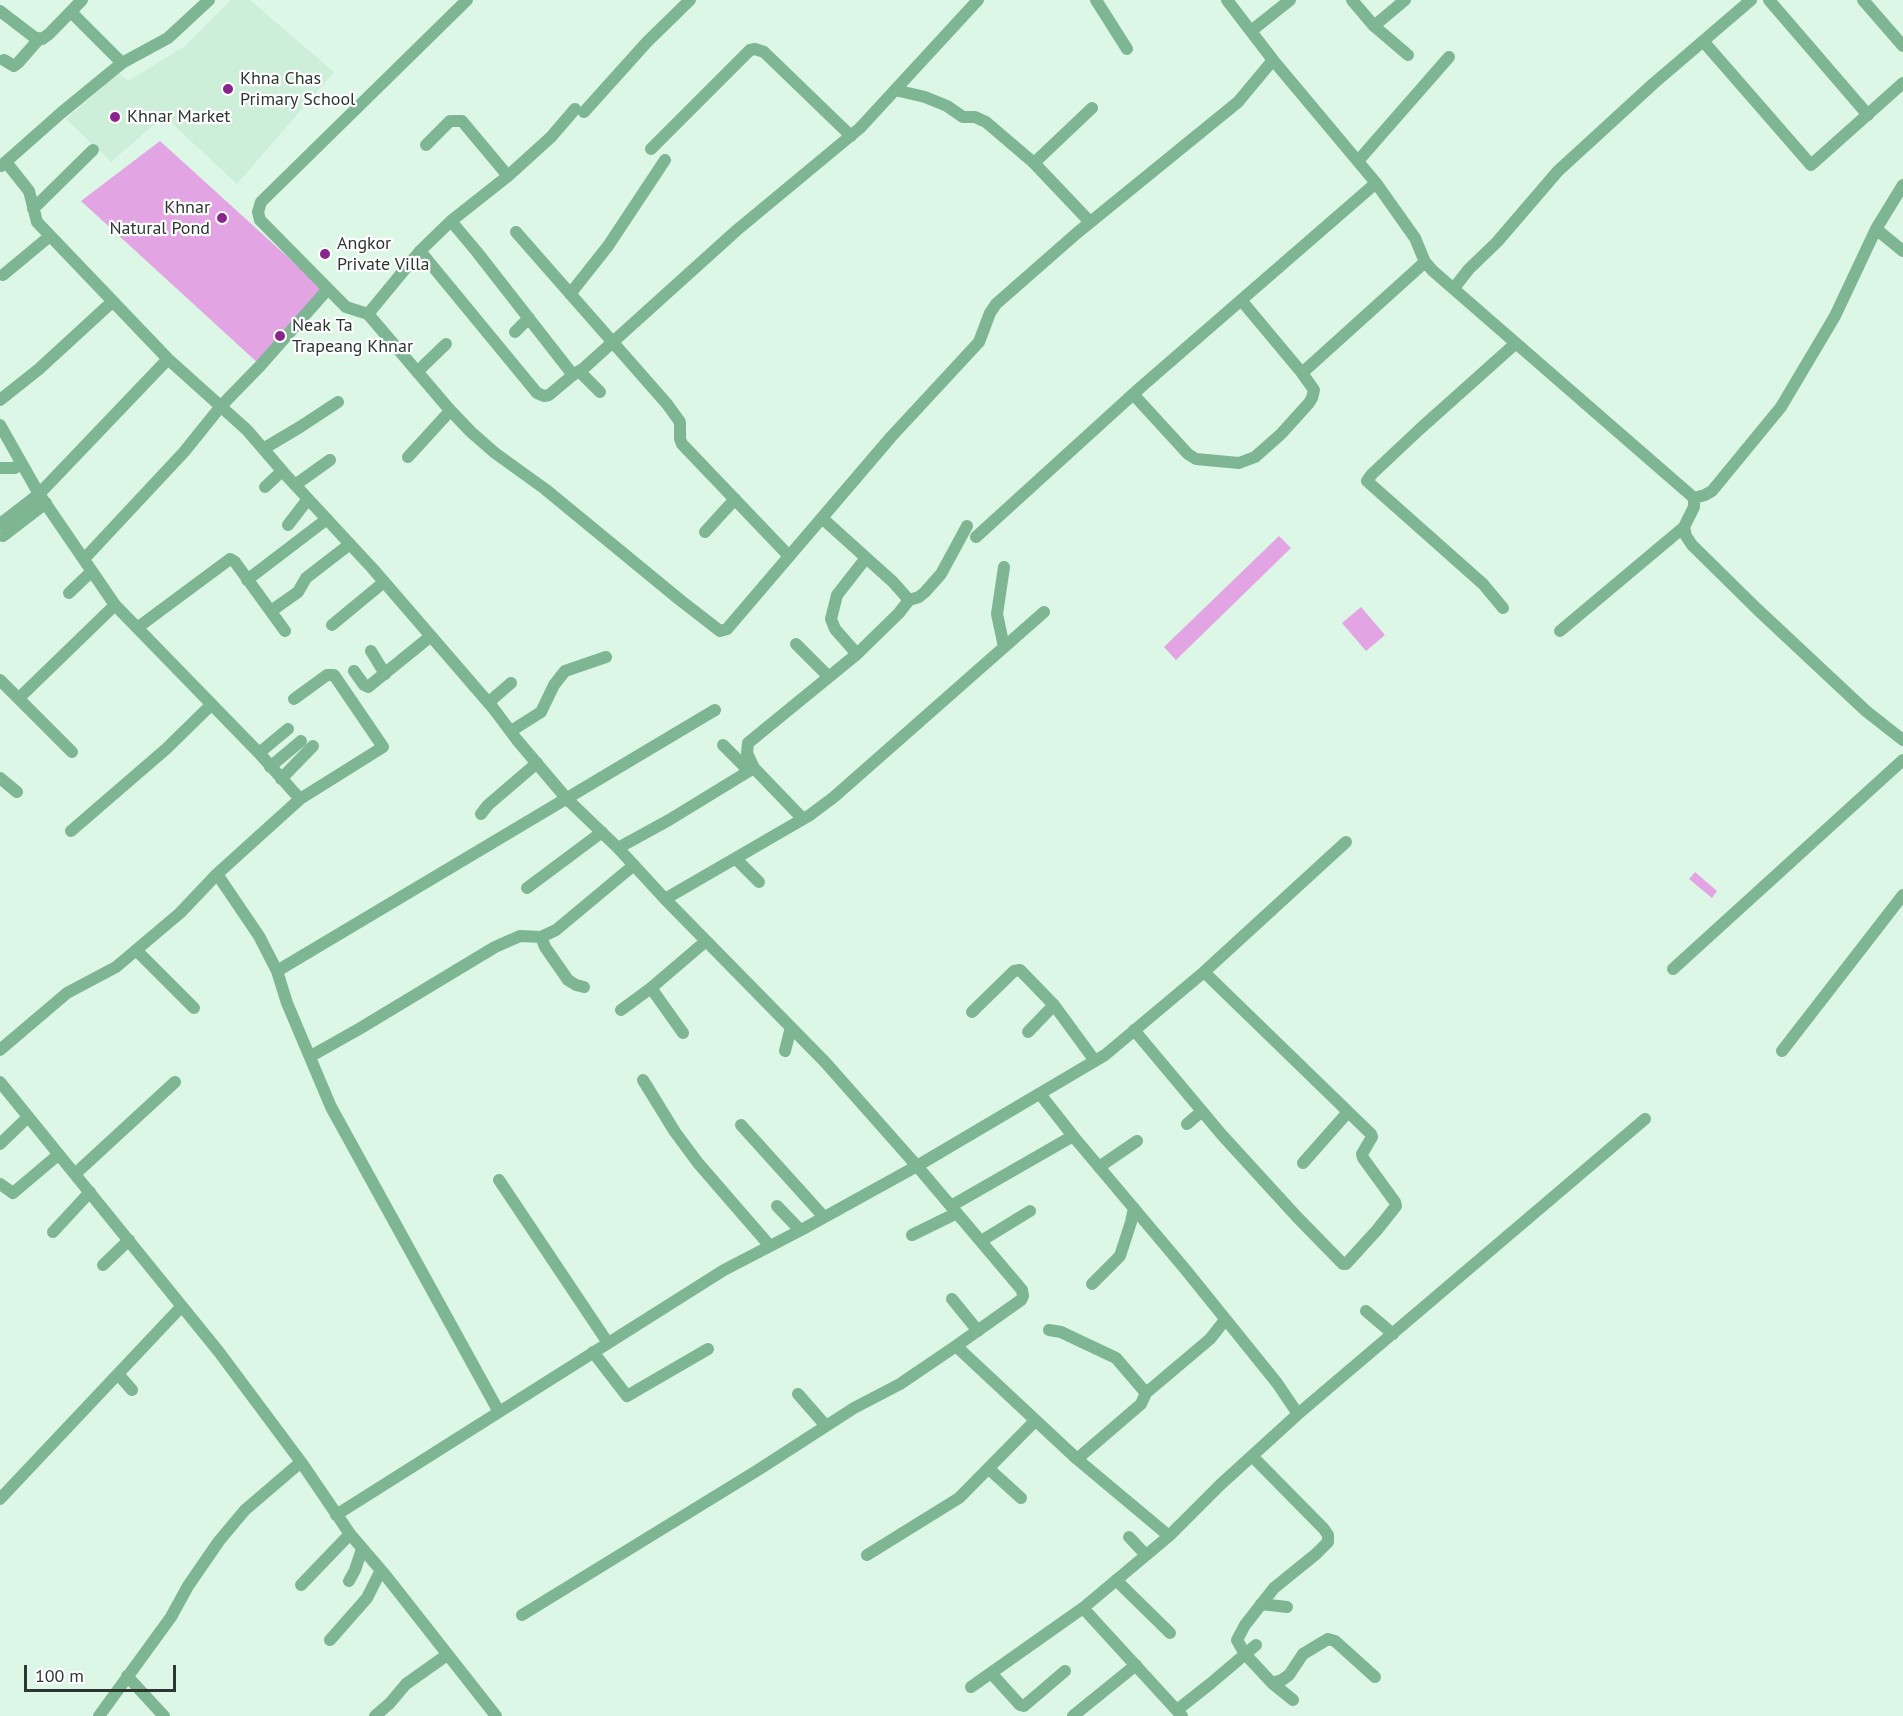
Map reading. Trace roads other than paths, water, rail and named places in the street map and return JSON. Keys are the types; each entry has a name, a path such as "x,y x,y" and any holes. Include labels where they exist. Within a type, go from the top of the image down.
{"street":[{"path":"4,60 14,66 18,63 39,39 49,34 82,0"},
{"path":"209,0 168,38 122,63 61,112 3,164 29,191 37,222 168,359 247,430 489,702 567,799 618,848 664,899 825,1062 1022,1290 1021,1300 900,1384 854,1408 758,1470 522,1615"},
{"path":"467,0 261,202 258,212 260,220 346,307 368,314 450,411 495,453 545,489 720,631 727,628 891,436 980,342 990,313 996,304 1090,222 1238,102 1273,60"},
{"path":"368,314 420,251 451,221 508,176 551,137 690,0"},
{"path":"420,251 537,393 544,396 549,395 612,343 737,230 850,136 978,0"},
{"path":"1096,0 1127,49"},
{"path":"1227,0 1273,60 1376,183 1415,238 1425,262 1515,344 1694,498 1694,507 1684,527 1560,631"},
{"path":"1251,30 1290,0"},
{"path":"1352,0 1374,26 1408,55"},
{"path":"1374,26 1405,0"},
{"path":"1454,288 1558,171 1653,84 1751,0"},
{"path":"1769,0 1868,115"},
{"path":"1863,0 1903,46"},
{"path":"0,11 39,39"},
{"path":"71,12 122,63"},
{"path":"1703,41 1811,165 1903,83"},
{"path":"651,149 750,50 754,49 764,52 850,136"},
{"path":"1358,161 1449,57"},
{"path":"895,90 913,93 938,102 963,117 981,119 1035,163 1090,222"},
{"path":"1035,163 1092,108"},
{"path":"426,145 450,121 462,121 508,176"},
{"path":"33,209 93,150"},
{"path":"570,294 608,246 665,160"},
{"path":"976,537 1133,394 1376,183"},
{"path":"1694,498 1712,491 1781,407 1835,316 1876,229 1903,185"},
{"path":"451,221 576,373 600,392"},
{"path":"1876,229 1903,251"},
{"path":"516,232 667,404 680,422 682,444 789,556"},
{"path":"3,275 50,236"},
{"path":"1302,373 1425,262"},
{"path":"84,559 184,452 221,406 260,366 327,290"},
{"path":"1133,394 1188,454 1197,459 1239,462 1255,457 1309,404 1314,390 1241,300"},
{"path":"0,400 39,369 112,302"},
{"path":"515,332 529,318"},
{"path":"417,372 446,344"},
{"path":"1503,608 1483,585 1367,481 1421,428 1515,344"},
{"path":"1,530 43,499 168,359"},
{"path":"263,449 338,402"},
{"path":"408,457 450,411"},
{"path":"0,425 43,499 115,605 300,799"},
{"path":"296,485 330,460"},
{"path":"0,468 15,468 21,462"},
{"path":"266,487 282,471"},
{"path":"288,525 308,499"},
{"path":"705,532 735,499"},
{"path":"822,518 893,582 909,600"},
{"path":"247,580 327,519"},
{"path":"751,769 747,753 748,743 857,654 899,613 909,600 925,592 941,574 967,525"},
{"path":"1684,527 1686,536 1692,545 1757,609 1866,711 1903,740"},
{"path":"271,611 298,592 306,578 350,544"},
{"path":"857,654 843,640 831,619 837,595 866,558"},
{"path":"137,628 228,559 235,562 285,631"},
{"path":"1004,567 997,614 1004,647"},
{"path":"69,592 92,572"},
{"path":"332,625 384,582"},
{"path":"19,698 115,605"},
{"path":"664,899 736,859 802,819 834,796 1044,612"},
{"path":"354,671 368,687 431,636"},
{"path":"796,644 828,676"},
{"path":"371,651 385,674"},
{"path":"511,731 541,712 554,685 565,671 606,657"},
{"path":"0,1050 67,993 116,967 180,913 217,874 300,799 383,747 334,675 327,675 294,699"},
{"path":"0,680 72,752"},
{"path":"489,702 512,682"},
{"path":"71,831 166,749 211,705"},
{"path":"277,971 715,710"},
{"path":"258,753 288,729"},
{"path":"270,767 301,741"},
{"path":"723,744 802,819"},
{"path":"281,778 313,746"},
{"path":"1673,969 1903,760"},
{"path":"481,814 495,798 537,763"},
{"path":"618,848 669,820 751,769"},
{"path":"0,778 16,792"},
{"path":"526,888 602,832"},
{"path":"336,1515 704,1281 917,1166 1095,1061 1204,972 1346,842"},
{"path":"736,859 759,882"},
{"path":"310,1056 495,947 520,936 541,937 556,930 634,865"},
{"path":"217,874 259,936 277,971 287,1003 331,1107 499,1412"},
{"path":"1782,1051 1903,895"},
{"path":"541,937 545,947 568,980 584,987"},
{"path":"621,1010 651,988 706,941"},
{"path":"136,950 195,1008"},
{"path":"972,1012 1014,971 1020,970 1054,1005 1095,1061"},
{"path":"1134,1030 1202,1111 1297,1217 1346,1264 1396,1206 1363,1158 1362,1154 1372,1137 1371,1134 1204,972"},
{"path":"651,988 682,1033"},
{"path":"1028,1032 1054,1005"},
{"path":"784,1051 790,1027"},
{"path":"643,1080 675,1132 698,1163 770,1246"},
{"path":"0,1082 182,1306 301,1461 350,1534 496,1716"},
{"path":"75,1174 175,1082"},
{"path":"1040,1094 1276,1383 1298,1414"},
{"path":"1187,1124 1202,1111"},
{"path":"1303,1163 1348,1112"},
{"path":"0,1144 28,1117"},
{"path":"971,1687 1083,1608 1169,1536 1298,1414 1645,1119"},
{"path":"741,1125 824,1217"},
{"path":"912,1235 1073,1136"},
{"path":"1099,1167 1137,1141"},
{"path":"0,1184 13,1193 58,1155"},
{"path":"499,1179 608,1343"},
{"path":"53,1232 90,1192"},
{"path":"777,1206 800,1230"},
{"path":"1092,1284 1120,1256 1134,1208"},
{"path":"981,1241 1030,1211"},
{"path":"103,1265 129,1240"},
{"path":"952,1299 978,1331"},
{"path":"0,1499 182,1306"},
{"path":"1366,1311 1393,1334"},
{"path":"1077,1460 1141,1404 1146,1393 1205,1345 1225,1320"},
{"path":"1049,1330 1060,1332 1116,1358 1146,1393"},
{"path":"1090,1333 1101,1350"},
{"path":"956,1346 1077,1460 1169,1536"},
{"path":"593,1352 627,1396 708,1349"},
{"path":"118,1374 132,1390"},
{"path":"798,1394 826,1426"},
{"path":"867,1556 958,1498 1035,1421"},
{"path":"1252,1456 1328,1535 1328,1542 1306,1564 1274,1588 1245,1625 1237,1640 1245,1654 1272,1683 1293,1700"},
{"path":"99,1716 171,1617 199,1569 225,1534 245,1510 301,1461"},
{"path":"989,1469 1020,1498"},
{"path":"301,1585 350,1534"},
{"path":"1129,1537 1146,1555"},
{"path":"349,1581 362,1549"},
{"path":"330,1640 367,1598 375,1587 381,1570"},
{"path":"1116,1580 1170,1633"},
{"path":"1261,1604 1287,1607"},
{"path":"1083,1608 1180,1713 1256,1645"},
{"path":"1272,1683 1289,1675 1303,1654 1328,1639 1335,1641 1375,1677"},
{"path":"375,1716 406,1684 447,1655"},
{"path":"1073,1716 1136,1665"},
{"path":"991,1673 1020,1705 1024,1706 1065,1671"},
{"path":"127,1676 164,1716"}],"place":[{"name":"Khna Chas Primary School","path":"228,89"},
{"name":"Khnar Market","path":"115,117"},
{"name":"Khnar Natural Pond","path":"222,218"},
{"name":"Angkor Private Villa","path":"325,254"},
{"name":"Neak Ta Trapeang Khnar","path":"280,336"}]}
